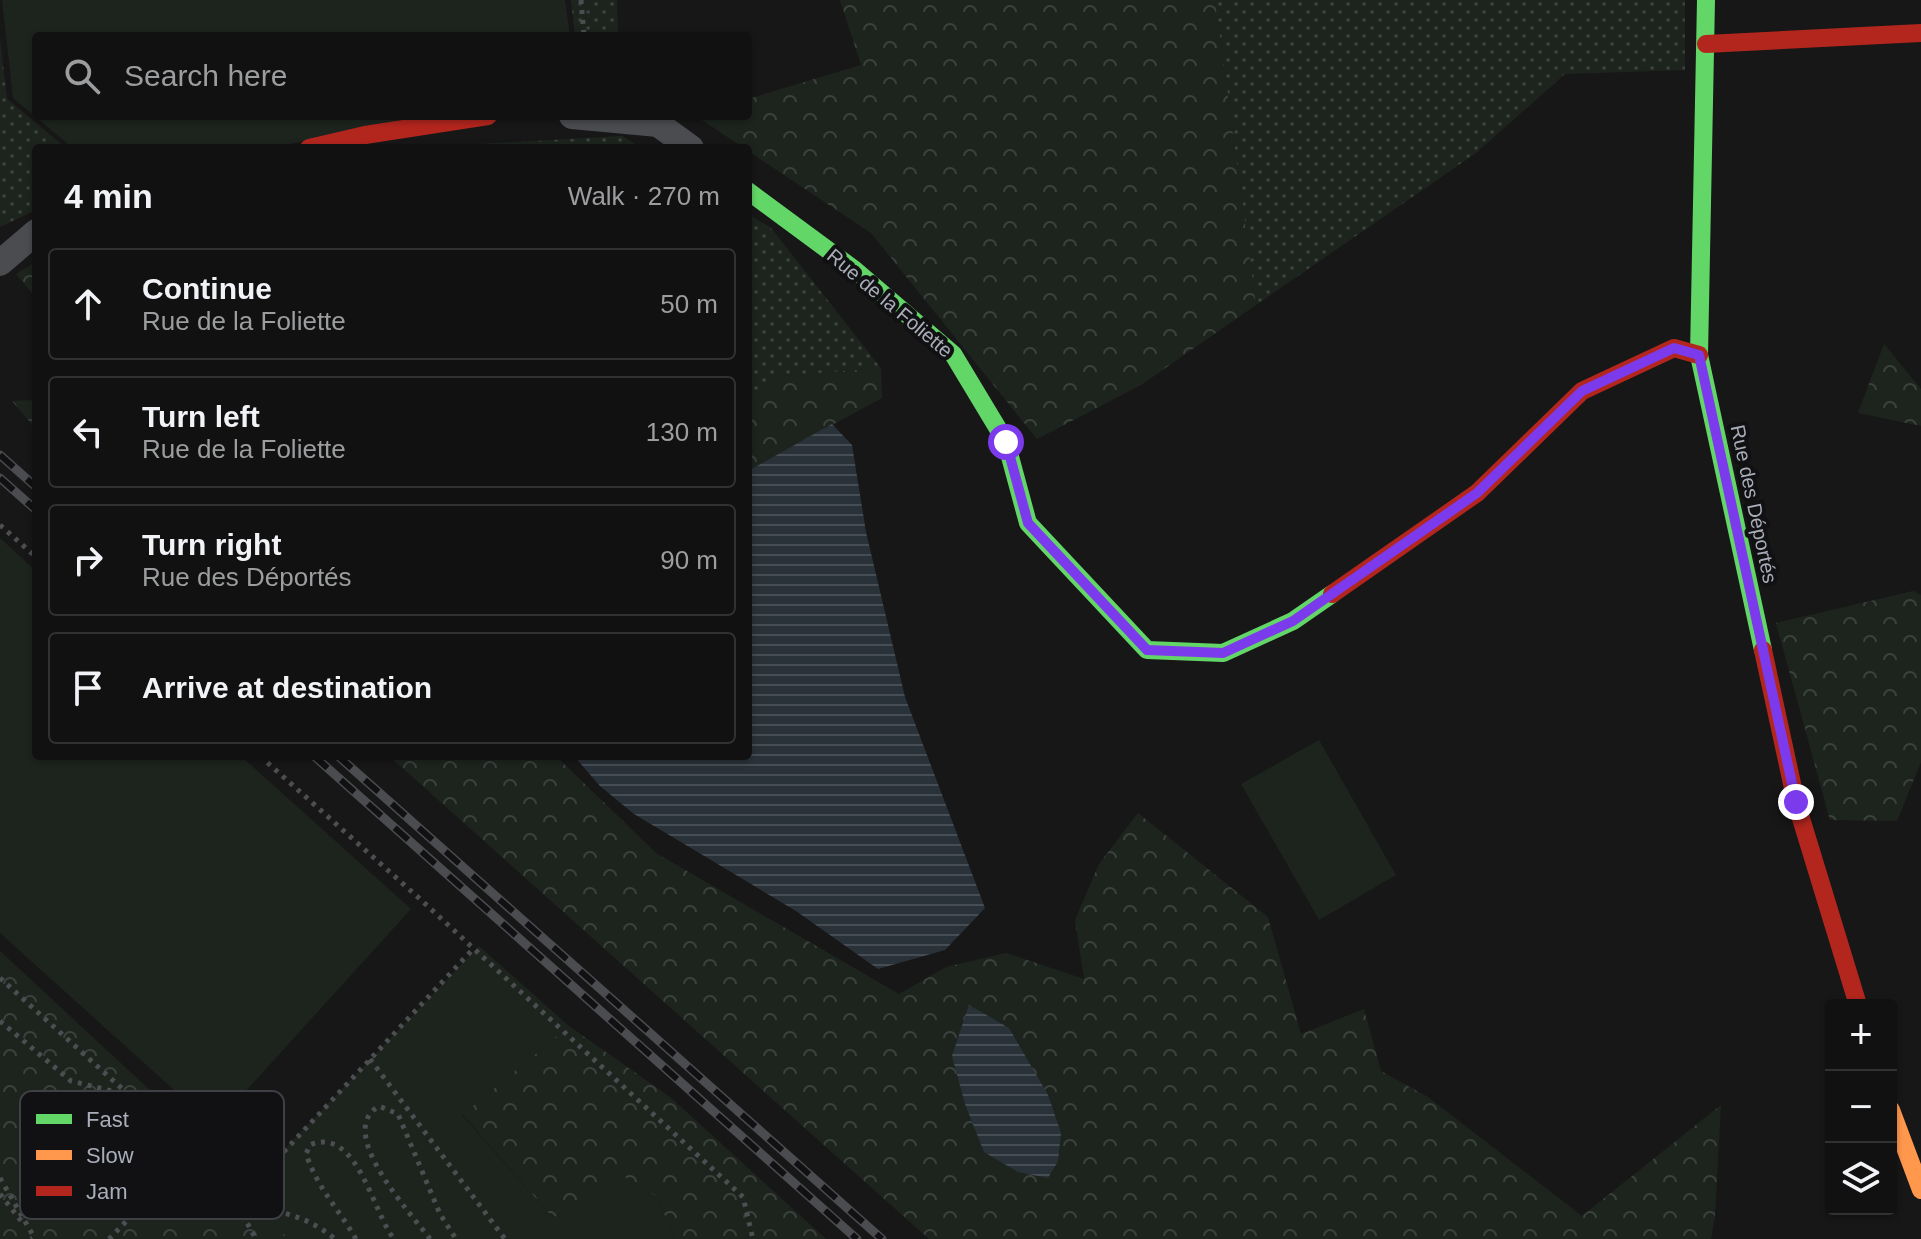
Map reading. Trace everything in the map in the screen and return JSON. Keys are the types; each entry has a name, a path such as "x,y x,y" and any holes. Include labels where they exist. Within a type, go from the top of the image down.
{"street":[{"name":"Rue des Déportés","path":"1706,0 1699,355 1796,802 1856,999"},
{"path":"1706,44 1921,33"},
{"path":"326,144 462,120"},
{"path":"615,120 658,124 686,144"},
{"name":"Rue de la Foliette","path":"752,194 855,270 953,354 1006,442 1028,523 1147,650 1223,653 1293,621 1477,493 1582,391 1674,348 1699,355"},
{"path":"0,263 32,235"},
{"path":"1897,1126 1921,1190"}],"path":[{"path":"581,0 584,32"},
{"path":"0,525 32,553"},
{"path":"264,760 474,948 743,1197 753,1239"},
{"path":"284,1151 474,948"},
{"path":"0,978 125,1091"},
{"path":"0,1021 71,1081 112,1091"},
{"path":"370,1059 505,1239"},
{"path":"430,1239 377,1169 365,1137 364,1120 371,1110 379,1106 398,1114 435,1203 456,1239"},
{"path":"398,1114 406,1106"},
{"path":"356,1239 342,1215 322,1191 306,1154 310,1145 334,1143 348,1154 375,1199 385,1228 394,1239"},
{"path":"0,1178 20,1213"},
{"path":"0,1194 34,1238"},
{"path":"284,1214 316,1223 335,1239"},
{"path":"23,1219 34,1238"},
{"path":"109,1239 129,1219"},
{"path":"245,1219 256,1239"}],"green space":[{"path":"2,0 565,0 569,32 32,32 32,114 13,98"},
{"path":"571,0 617,0 618,32 575,32"},
{"path":"840,0 1215,0 1256,305 1141,385 1037,439 871,233 752,154 752,144 738,144 702,120 752,120 752,98 861,65"},
{"path":"1215,0 1685,0 1685,70 1565,74 1476,153 1256,305"},
{"path":"0,39 7,99 61,144 32,144 32,212 0,227"},
{"path":"39,120 431,120 289,144 68,144"},
{"path":"622,136 635,144 481,144"},
{"path":"752,216 771,228 881,368 782,376 752,393"},
{"path":"32,264 32,293 16,274"},
{"path":"1884,344 1921,389 1921,426 1858,413"},
{"path":"881,368 882,398 752,469 752,393 782,376"},
{"path":"32,400 32,424 12,401"},
{"path":"0,538 32,567 32,760 245,760 411,909 246,1091 175,1091 0,933"},
{"path":"1913,591 1921,595 1921,762 1897,821 1830,820 1776,623"},
{"path":"1319,740 1396,875 1319,920 1241,784"},
{"path":"393,760 560,760 656,853 899,994 946,967 1006,953 1084,979 1075,920 1099,864 1138,813 1268,917 1301,1034 1364,1009 1381,1071 1428,1097 1582,1216 1721,1105 1711,1239 929,1239"},
{"path":"479,946 569,1026 462,1115 553,1218 620,1174 656,1196 675,1239 288,1239 272,1219 284,1219 284,1149"},
{"path":"0,951 151,1091 20,1091 20,1219 272,1219 288,1239 0,1239"},
{"path":"569,1026 670,1097 826,1239 675,1239 656,1196 553,1218 462,1114"}],"shaded area":[{"path":"832,424 852,445 866,532 905,697 985,908 945,950 878,969 796,911 634,814 600,786 577,760 752,760 752,469"},
{"path":"969,1005 1009,1028 1048,1095 1061,1133 1058,1161 1048,1178 1018,1172 984,1152 965,1104 952,1056"}],"railway":[{"path":"0,455 32,483"},
{"path":"0,478 32,506"},
{"path":"318,760 857,1239"},
{"path":"343,760 882,1239"}],"traffic: fast":[{"path":"1706,0 1699,355 1763,650"},
{"path":"752,194 855,270 953,354 1006,442 1028,523 1147,650 1223,653 1293,621 1332,594"}],"traffic: slow":[{"path":"1897,1126 1921,1190"}],"traffic: jam":[{"path":"1706,44 1921,33"},
{"path":"326,144 462,120"},
{"path":"1332,594 1477,493 1582,391 1674,348 1699,355"},
{"path":"1763,650 1796,802 1856,999"}],"route":[{"path":"1006,442 1028,523 1147,650 1223,653 1293,621 1477,493 1582,391 1674,348 1699,355 1796,802"}]}
